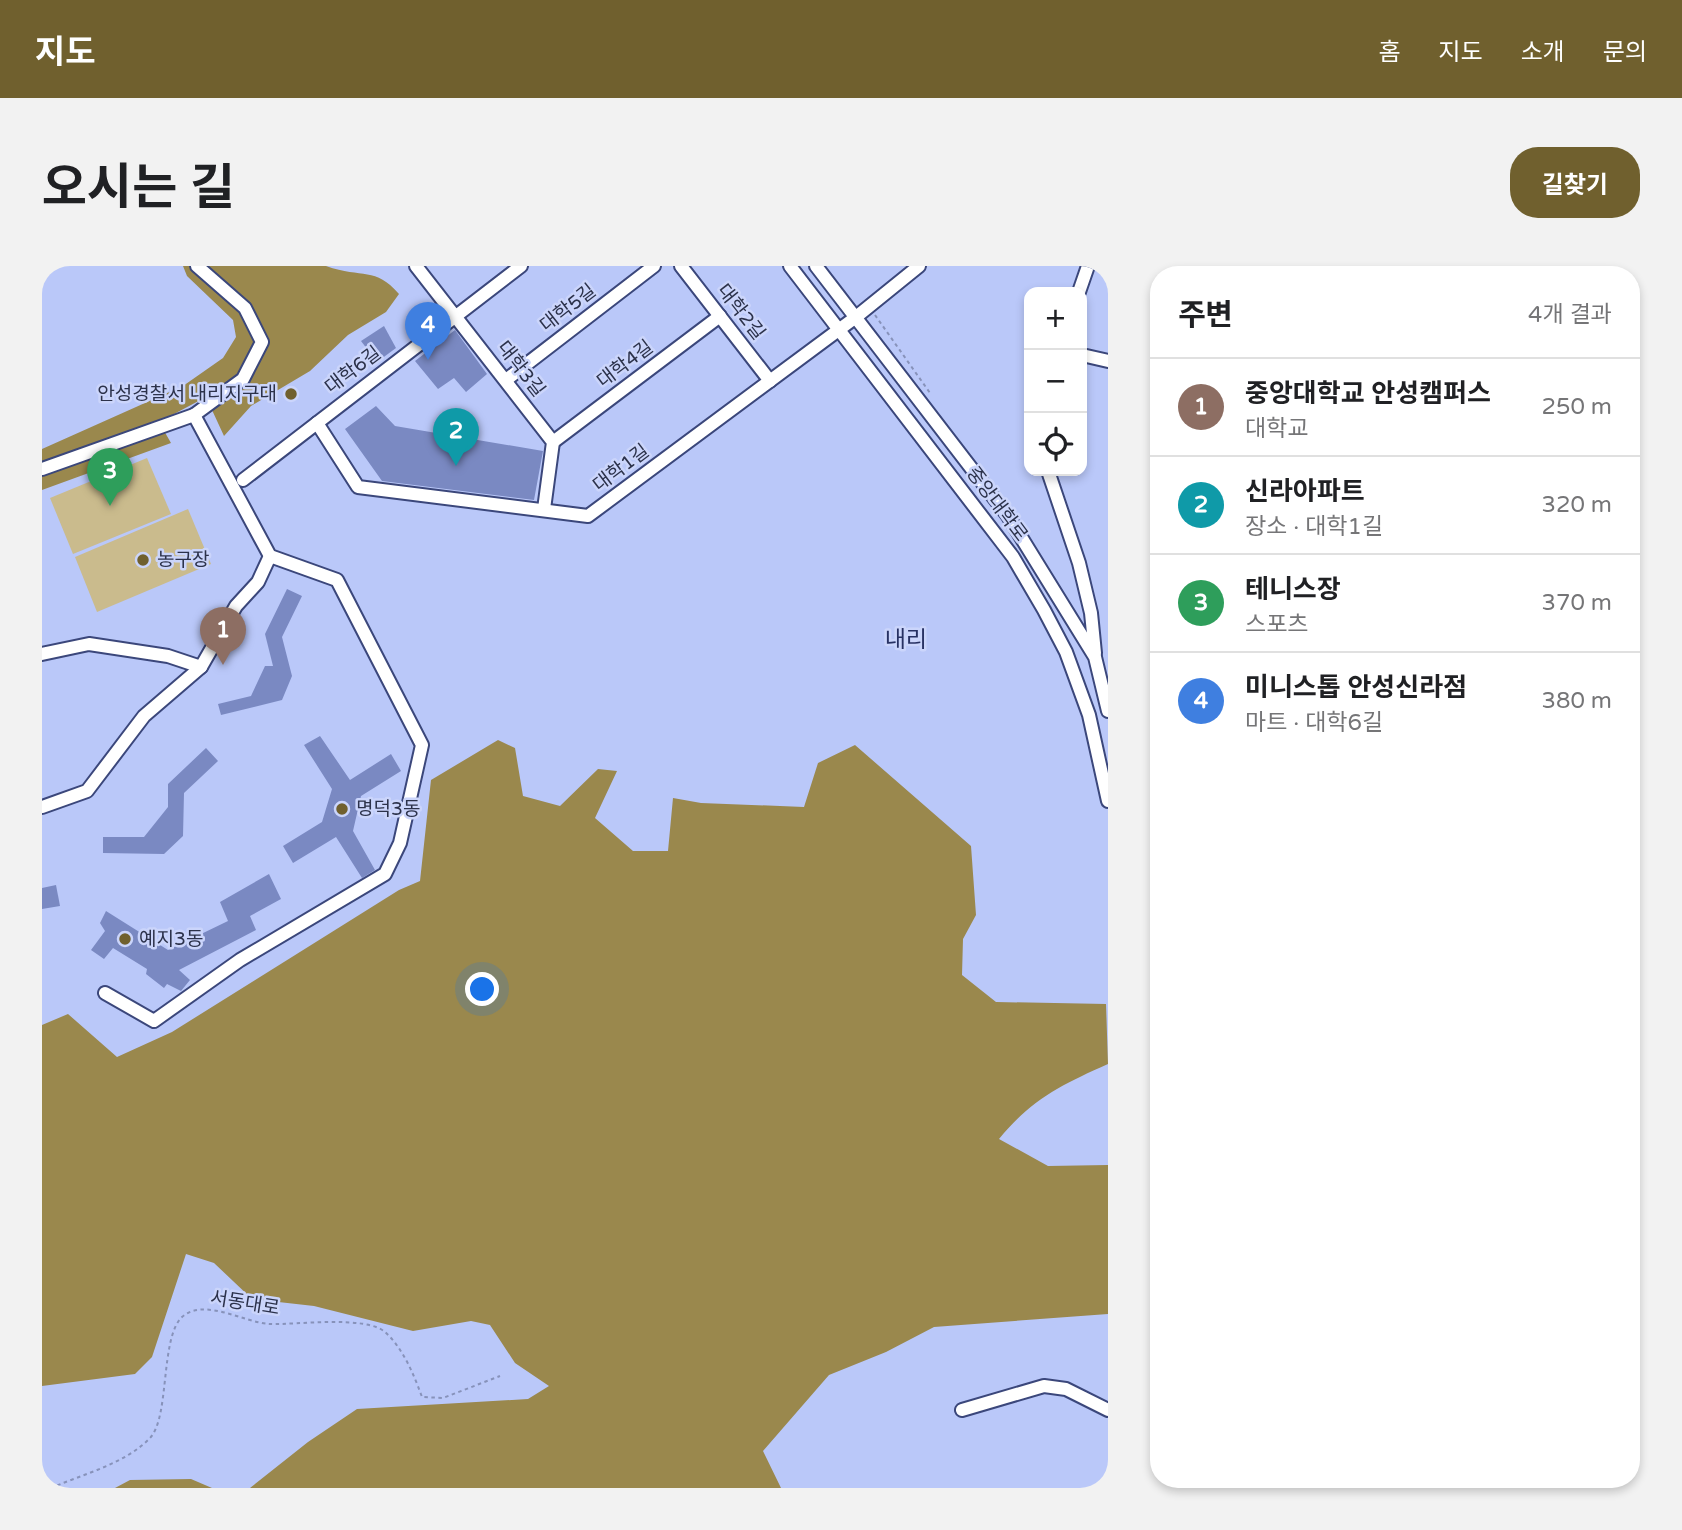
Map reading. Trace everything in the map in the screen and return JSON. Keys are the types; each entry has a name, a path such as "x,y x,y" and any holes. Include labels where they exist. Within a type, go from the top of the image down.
{"street":[{"path":"42,469 194,415 243,379 262,342 245,308 197,266"},
{"name":"대학3길","path":"416,266 554,442"},
{"name":"대학6길","path":"243,480 521,266"},
{"name":"대학5길","path":"506,380 654,266"},
{"name":"대학2길","path":"681,266 770,382"},
{"name":"중앙대학로","path":"790,266 1013,557 1066,652 1089,715 1108,801"},
{"name":"중앙대학로","path":"816,266 1008,516 1095,657 1108,711"},
{"name":"대학1길","path":"317,423 358,487 588,516 840,330 919,266"},
{"path":"1081,287 1088,266"},
{"name":"대학4길","path":"554,442 719,316"},
{"path":"1087,356 1108,361"},
{"path":"105,993 154,1021 240,960 385,874 400,843 422,745 337,580 270,556 194,415"},
{"path":"544,509 554,442"},
{"path":"1050,476 1079,563 1091,613 1095,657"},
{"path":"42,807 87,791 144,716 201,667 236,606 258,582 270,556"},
{"path":"42,654 89,643 168,656 201,667"},
{"path":"962,1410 1044,1386 1066,1389 1108,1410"}],"path":[{"name":"서동대로","path":"51,1488 128,1455 152,1437 162,1400 172,1332 180,1318 190,1312 203,1310 266,1324 332,1323 362,1325 384,1331 405,1360 422,1397 434,1400 500,1376"}],"shaded area":[{"path":"183,266 326,266 375,276 399,294 386,312 348,335 310,371 251,406 224,436 206,397 159,422 171,443 42,490 42,449 183,386 223,358 236,337 233,320 187,276"},
{"path":"147,458 171,514 73,554 50,498"},
{"name":"농구장","path":"188,509 211,564 97,612 75,557"},
{"path":"498,740 515,748 523,796 560,806 598,769 617,771 595,818 633,851 668,851 673,798 701,803 804,807 818,763 855,745 971,846 976,915 963,939 962,975 996,1002 1106,1004 1108,1064 1048,1094 1023,1113 999,1139 1048,1166 1108,1165 1108,1314 934,1327 886,1352 829,1375 763,1451 781,1488 250,1488 308,1442 357,1409 528,1399 549,1386 515,1363 490,1325 471,1321 413,1331 314,1306 252,1299 214,1263 186,1254 152,1357 135,1374 42,1386 42,1025 68,1014 117,1057 172,1032 399,890 420,881 431,780"},
{"path":"191,1479 212,1488 115,1488 130,1480"}],"building":[{"path":"384,326 396,348 377,362 361,341"},
{"path":"455,330 487,374 466,392 454,378 438,389 415,361"},
{"path":"376,406 395,426 543,451 534,500 382,481 345,429"},
{"path":"287,589 302,596 282,637 292,676 282,700 221,715 218,704 251,696 265,666 273,666 265,634"},
{"name":"명덕3동","path":"320,736 350,780 391,754 401,771 361,796 353,831 375,870 362,878 336,837 293,863 283,846 322,822 332,789 304,745"},
{"path":"206,748 218,761 184,793 183,836 164,854 103,853 103,837 144,837 168,807 168,784"},
{"name":"예지3동","path":"269,874 281,899 250,916 256,930 179,970 190,980 181,991 167,984 164,988 146,974 147,969 113,948 104,959 91,950 105,931 100,923 106,911 168,950 228,921 220,902"},
{"path":"56,885 60,906 42,909 42,888"}],"place":[{"name":"미니스톱 안성신라점","path":"428,360"},
{"name":"안성경찰서 내리지구대","path":"291,394"},
{"name":"신라아파트","path":"456,466"},
{"name":"테니스장","path":"110,506"},
{"name":"농구장","path":"143,560"},
{"name":"중앙대학교 안성캠퍼스","path":"223,665"},
{"name":"명덕3동","path":"342,809"},
{"name":"예지3동","path":"125,939"}],"district":[{"name":"내리","path":"906,640"}]}
